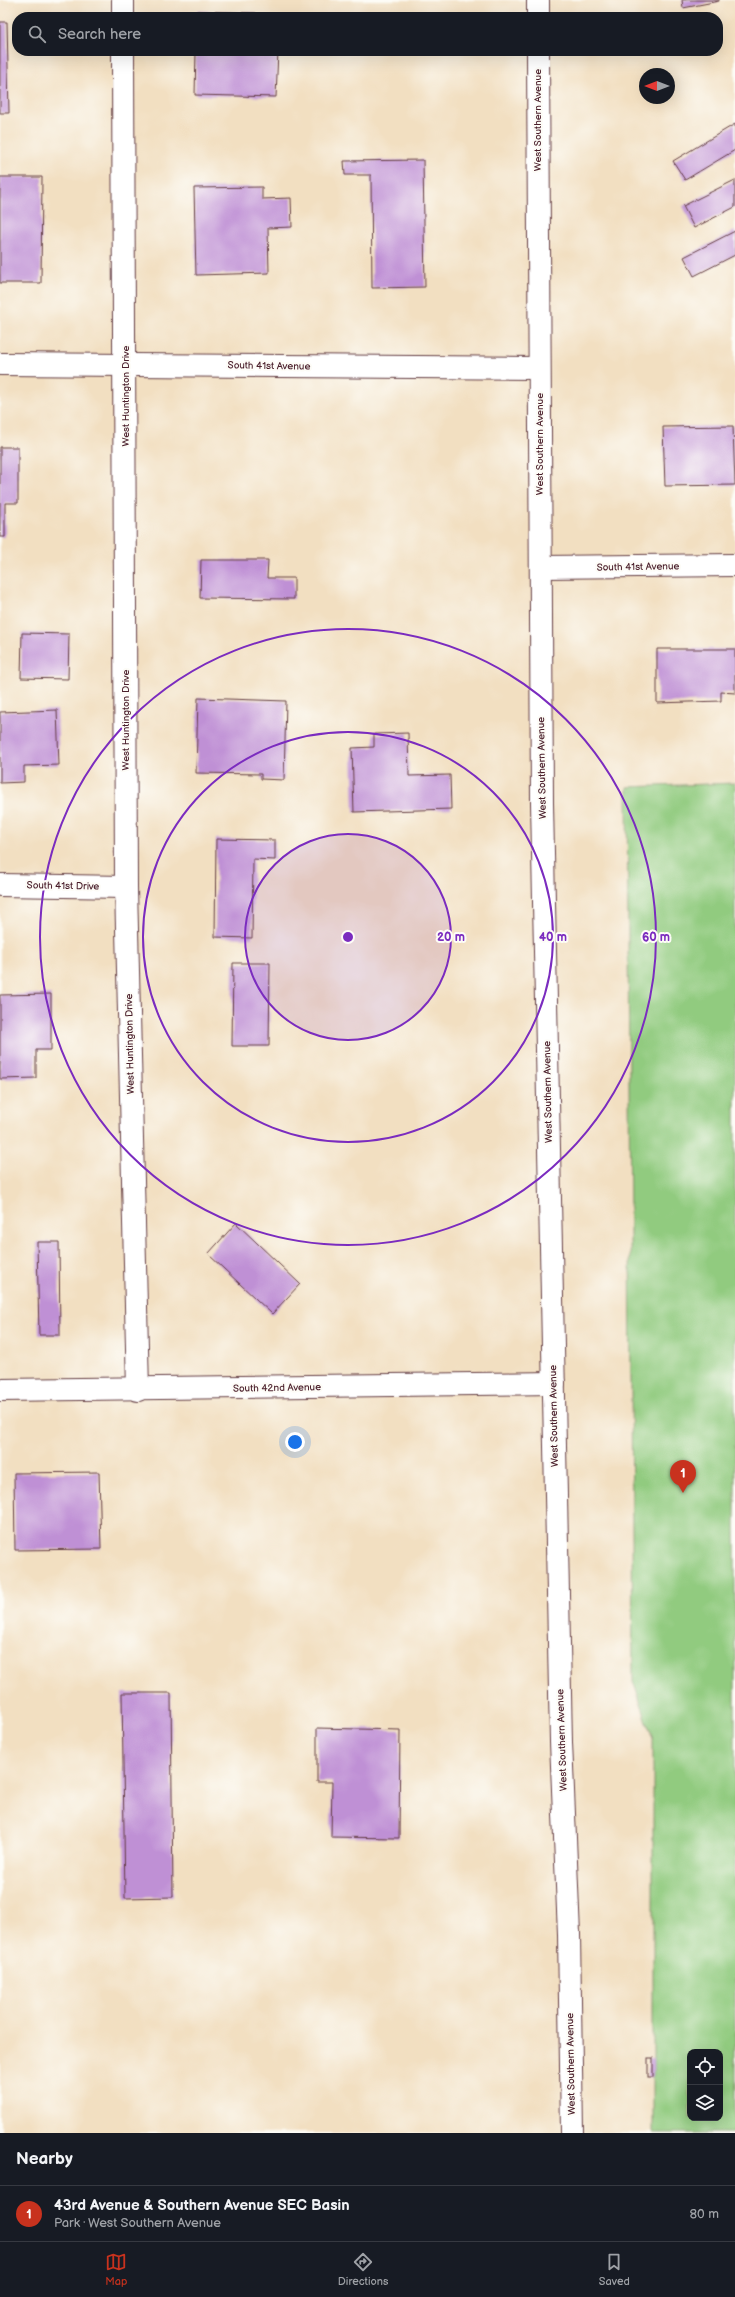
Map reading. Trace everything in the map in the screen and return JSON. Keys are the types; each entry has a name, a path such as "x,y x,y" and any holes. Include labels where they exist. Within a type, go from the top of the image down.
{"street":[{"path":"123,0 123,12"},
{"path":"538,0 538,12"},
{"name":"West Huntington Drive","path":"123,56 126,364 126,887 138,1390"},
{"name":"West Southern Avenue","path":"538,56 542,811 572,2133"},
{"name":"South 41st Avenue","path":"0,364 539,368"},
{"name":"South 41st Avenue","path":"541,567 735,565"},
{"name":"South 41st Drive","path":"0,885 126,887"},
{"name":"South 42nd Avenue","path":"0,1390 138,1390 554,1383"}],"green space":[{"path":"735,783 735,2133 653,2133 653,1739 633,1681 627,787"}],"building":[{"path":"682,0 719,0 719,1 683,8"},
{"path":"197,11 226,12 197,12"},
{"path":"0,22 7,22 9,113 0,113"},
{"path":"196,56 278,56 276,97 195,95"},
{"path":"735,124 735,150 685,180 673,161"},
{"path":"423,160 425,287 372,288 371,175 345,175 344,161"},
{"path":"0,177 42,177 41,283 0,283"},
{"path":"735,180 735,207 694,228 683,206"},
{"path":"262,187 262,199 291,198 292,227 268,228 269,273 196,275 194,188"},
{"path":"735,231 735,255 694,276 684,257"},
{"path":"733,426 735,485 665,486 663,427"},
{"path":"0,447 18,447 18,503 5,503 5,537 0,537"},
{"path":"201,560 268,560 267,578 294,578 294,599 200,598"},
{"path":"22,633 69,634 68,679 21,678"},
{"path":"657,649 735,649 735,693 721,692 721,701 657,703"},
{"path":"198,698 286,701 284,780 261,779 261,774 196,773"},
{"path":"57,710 59,765 24,766 24,782 0,783 0,712"},
{"path":"408,733 409,776 450,775 451,809 354,812 352,748 374,747 374,734"},
{"path":"216,839 275,840 275,860 253,859 252,938 215,937"},
{"path":"233,963 270,963 269,1046 232,1046"},
{"path":"51,994 51,1050 36,1050 36,1078 0,1079 0,995"},
{"path":"236,1223 300,1284 272,1314 208,1254"},
{"path":"37,1242 59,1242 60,1335 39,1335"},
{"path":"99,1472 101,1549 15,1550 14,1473"},
{"path":"122,1693 171,1693 173,1897 125,1898"},
{"path":"317,1728 400,1730 399,1838 331,1837 332,1782 317,1782"},
{"path":"648,2058 653,2058 653,2077 648,2077"}],"place":[{"name":"43rd Avenue & Southern Avenue SEC Basin","path":"683,1493"}]}
